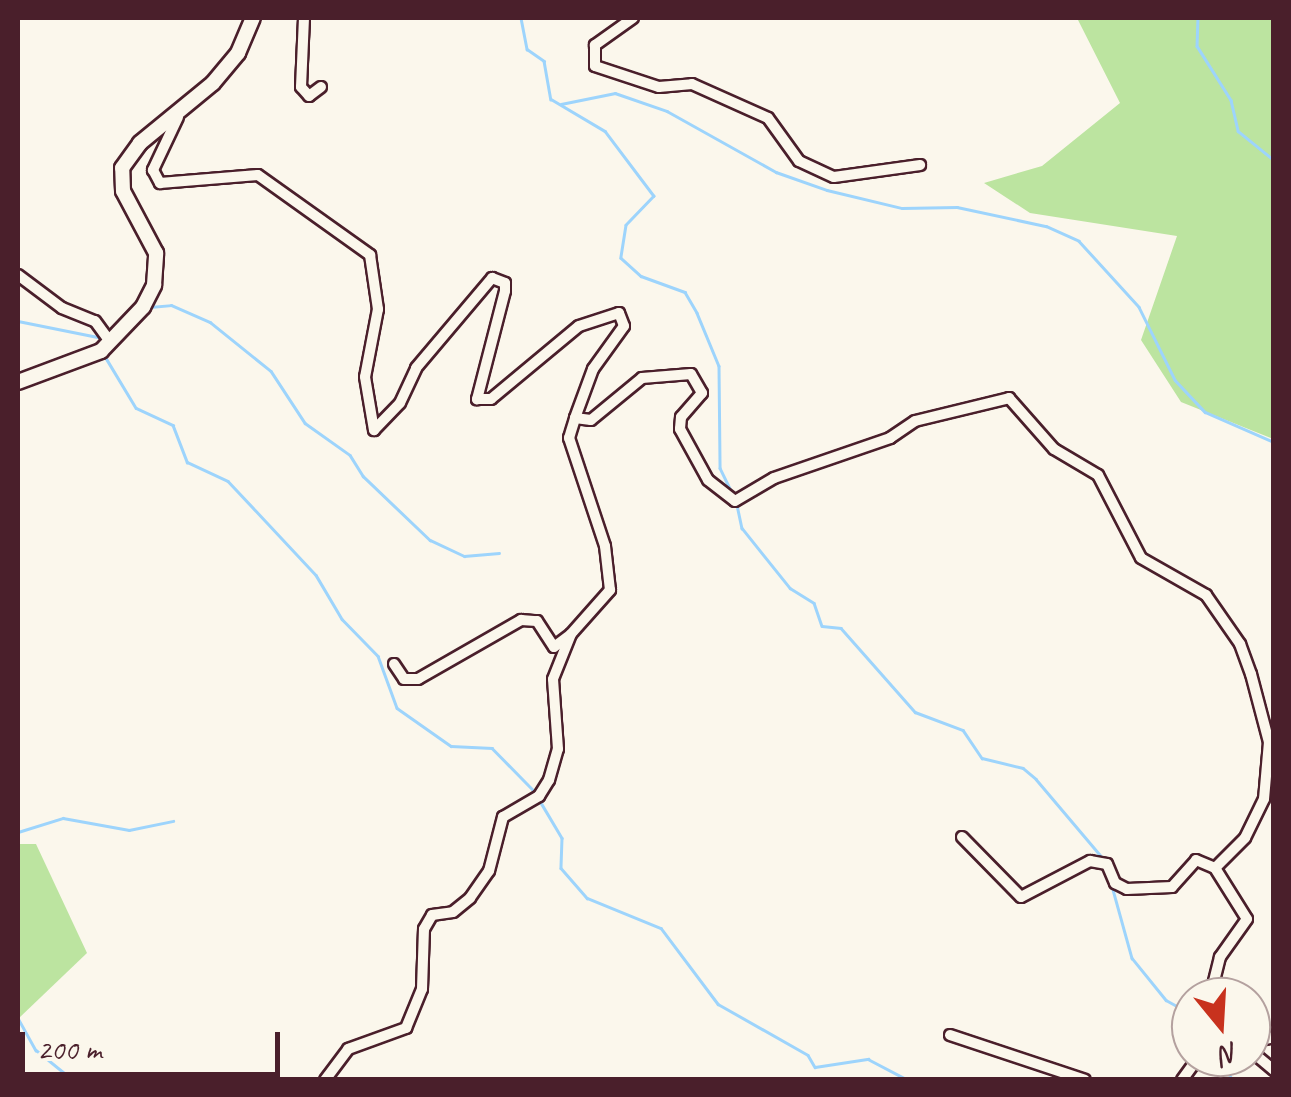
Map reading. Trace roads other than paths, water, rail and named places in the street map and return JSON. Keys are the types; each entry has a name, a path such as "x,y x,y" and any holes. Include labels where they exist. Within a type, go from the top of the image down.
{"main road":[{"path":"18,382 89,357 110,342 150,296 157,263 154,242 123,191 122,168 140,143 178,118 238,53 252,18"}],"street":[{"path":"304,18 301,88 309,96 321,87"},
{"path":"633,18 595,45 595,66 659,87 692,84 768,118 799,161 834,177 920,165"},
{"path":"178,118 154,170 160,183 258,174 370,255 378,309 366,364 370,427 383,426 416,368 492,278 505,283 505,291 476,392 481,402 579,326 613,313 624,318 593,368 569,438 605,546 610,590 571,634 554,647 537,621 520,620 418,679 404,680 394,664"},
{"path":"18,276 62,308 95,321 110,342"},
{"path":"575,418 591,420 642,378 691,374 702,393 681,417 680,429 708,480 735,501 774,478 890,438 914,421 1009,398 1054,449 1098,475 1141,558 1206,595 1240,644 1266,718 1268,766 1259,812 1216,868"},
{"path":"326,1080 348,1049 406,1028 422,989 424,928 432,915 453,912 470,898 496,852 495,829 502,817 539,796 549,780 558,733 550,689 571,634"},
{"path":"962,838 1021,898 1090,861 1106,864 1115,883 1126,889 1172,887 1196,860 1216,868 1247,919 1220,957 1215,977"},
{"path":"950,1034 1085,1080"}],"waterway":[{"path":"521,18 527,49 544,61 551,99 605,131 654,196 626,225 621,258 641,276 685,292 697,313 719,366 720,468 732,493"},
{"path":"1198,18 1197,46 1231,100 1238,131 1274,160"},
{"path":"561,104 615,93 667,111 776,172 827,190 902,208 957,207 1046,226 1079,241 1139,307 1175,380 1205,412 1274,442"},
{"path":"150,307 171,305 210,322 271,371 305,423 350,455 363,476 430,540 464,556 499,553"},
{"path":"18,321 98,337"},
{"path":"106,358 136,408 173,425 187,462 228,481 316,575 342,619 378,656 397,708 451,746 492,748 536,793"},
{"path":"737,505 742,528 790,588 814,603 822,626 841,628 915,712 963,730 982,758 1023,768 1102,857"},
{"path":"540,801 562,838 561,868 587,898 661,928 718,1004 808,1055 815,1067 868,1059 908,1080"},
{"path":"18,832 63,818 129,830 173,821"},
{"path":"1112,886 1132,958 1171,1003"},
{"path":"18,1018 36,1050 73,1080"}]}
